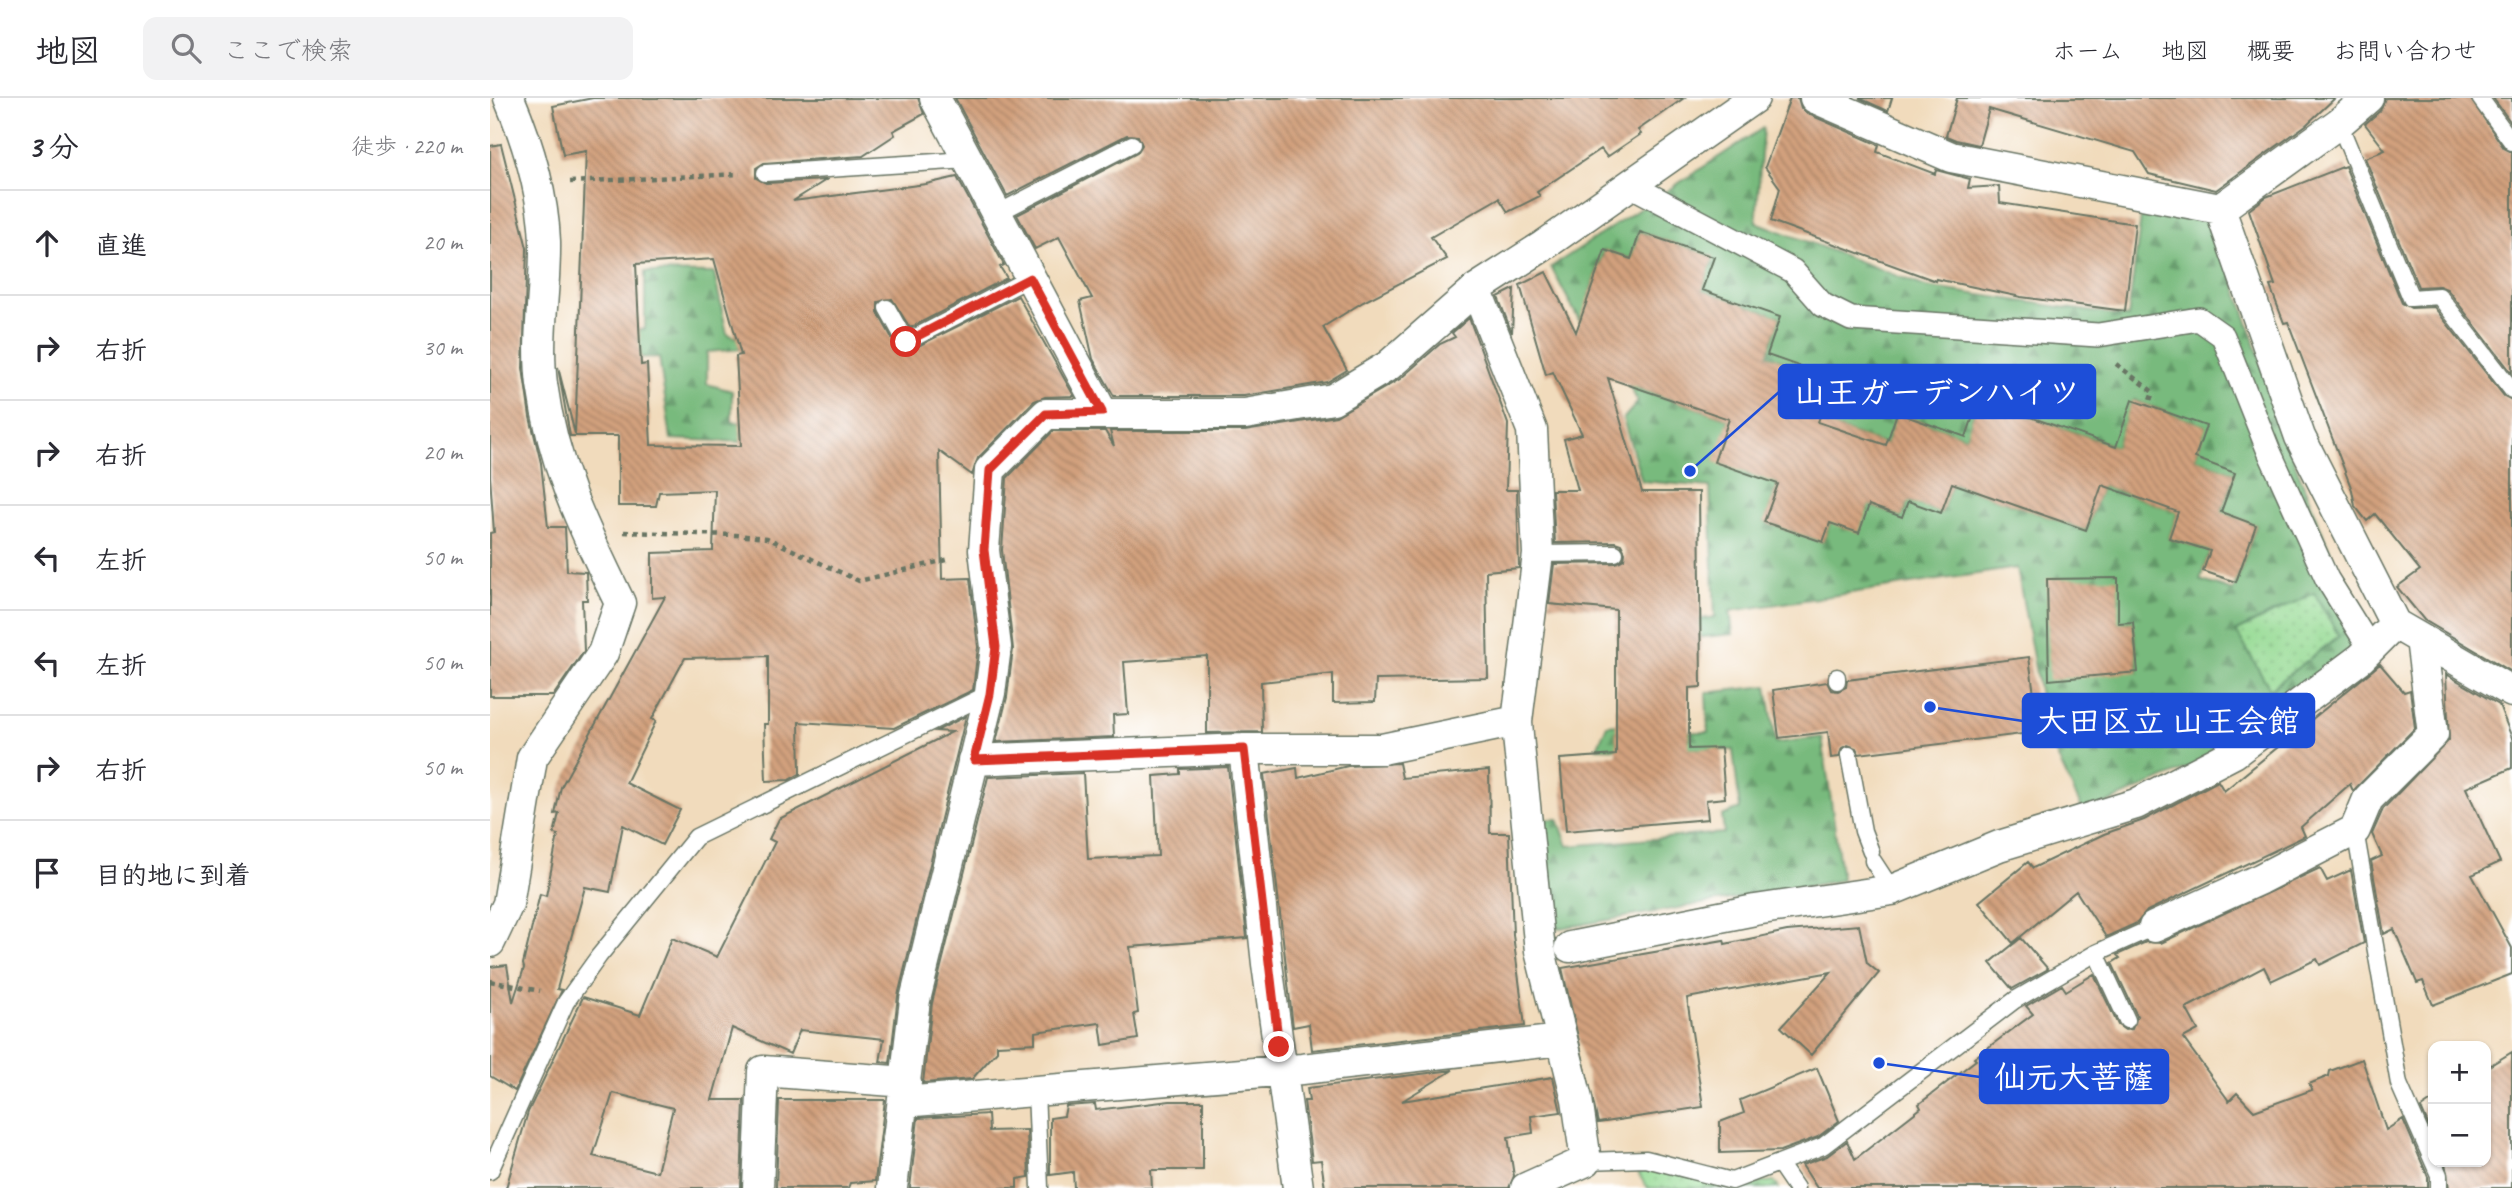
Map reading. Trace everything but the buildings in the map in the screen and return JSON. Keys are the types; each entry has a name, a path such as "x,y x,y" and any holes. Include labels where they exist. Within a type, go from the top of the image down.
{"street":[{"path":"490,942 508,904 532,758 603,653 620,603 558,467 542,385 539,335 545,242 537,183 509,98"},
{"path":"935,98 1102,412"},
{"path":"892,1188 915,1000 990,694 996,647 984,550 990,470 1046,414 1245,414 1333,399 1388,366 1476,289 1754,98"},
{"path":"1815,98 1951,157 2220,209 2339,123 2368,98"},
{"path":"1630,185 1793,271 1823,305 1852,319 2098,335 2199,319 2223,337 2268,449 2327,579 2370,648"},
{"path":"2220,209 2300,437 2395,624 2512,692"},
{"path":"1476,289 1532,430 1538,554 1517,722 1540,951 1577,1099 1587,1161 1526,1188"},
{"path":"1570,947 1755,910 1892,890 1999,846 2136,804 2234,753 2361,658 2395,624"},
{"path":"2154,927 2260,879 2355,830 2368,799 2432,734 2421,639"},
{"path":"974,760 1131,759 1244,749 1382,749 1517,722"},
{"path":"1244,749 1262,964 1283,1071 1298,1188"},
{"path":"758,1188 763,1071 905,1092 1036,1091 1283,1071 1561,1040"}],"lane":[{"path":"2480,98 2512,142"},
{"path":"2339,123 2411,298 2440,296 2512,390"},
{"path":"996,214 1132,144"},
{"path":"765,173 968,160"},
{"path":"887,309 906,342 1030,278"},
{"path":"1538,554 1615,553"},
{"path":"490,1171 566,1002 599,956 696,837 990,694"},
{"path":"1849,755 1863,831 1872,857 1892,890"},
{"path":"2355,830 2399,1084 2439,1175 2439,1188"},
{"path":"1587,1161 1646,1159 1732,1181 1823,1146 2015,1000 2096,953 2154,927"},
{"path":"2096,953 2127,1020"},
{"path":"1036,1091 1040,1188"},
{"path":"1779,1163 1796,1188"}],"path":[{"path":"537,183 765,173"},
{"path":"2077,334 2153,392 2148,405"},
{"path":"589,538 628,532 736,534 767,538 859,581 984,550"},
{"path":"490,981 540,991"}],"green space":[{"path":"1763,128 1756,222 1926,287 2128,317 2142,209 2214,221 2297,469 2355,613 2358,650 2228,751 2084,813 2047,735 2017,568 1730,611 1733,634 1661,641 1697,620 1715,617 1710,487 1642,481 1623,419 1638,402 1617,361 1598,356 1551,267","holes":["1640,232 1713,257 1702,290 1780,317 1767,355 1833,378 1818,422 1886,445 1897,413 1966,437 1979,399 2116,447 2133,400 2205,426 2195,458 2235,473 2221,512 2256,525 2233,591 2200,580 2210,551 2169,538 2178,512 2102,485 2086,530 1952,483 1941,513 1908,501 1902,517 1869,505 1830,523 1823,542 1765,522 1778,484 1729,419 1637,388 1654,339 1614,305 1589,296 1604,250 1631,259","2314,593 2339,636 2270,689 2236,631","2133,622 2138,672 2060,628"]},
{"path":"645,272 714,273 727,334 740,339 741,349 707,352 707,384 732,391 732,422 817,428 822,445 671,439 659,357 612,358 614,337 645,329"},
{"path":"2314,592 2339,636 2270,689 2236,632"},
{"path":"1767,686 1776,743 1822,737 1842,880 1538,932 1530,820 1558,819 1568,846 1724,833 1722,816 1740,809 1733,750 1597,748 1607,725 1652,721 1660,732 1708,732 1706,693"},
{"path":"1659,1169 1732,1187 1774,1181 1779,1188 1648,1188 1637,1172"}],"place":[{"name":"山王ガーデンハイツ","path":"1690,471"},
{"name":"大田区立 山王会館","path":"1930,707"},
{"name":"仙元大菩薩","path":"1879,1063"}],"route":[{"path":"906,342 1030,278 1102,412 1046,414 990,470 984,550 996,647 990,694 974,760 1244,749 1267,964 1279,1047"}]}
